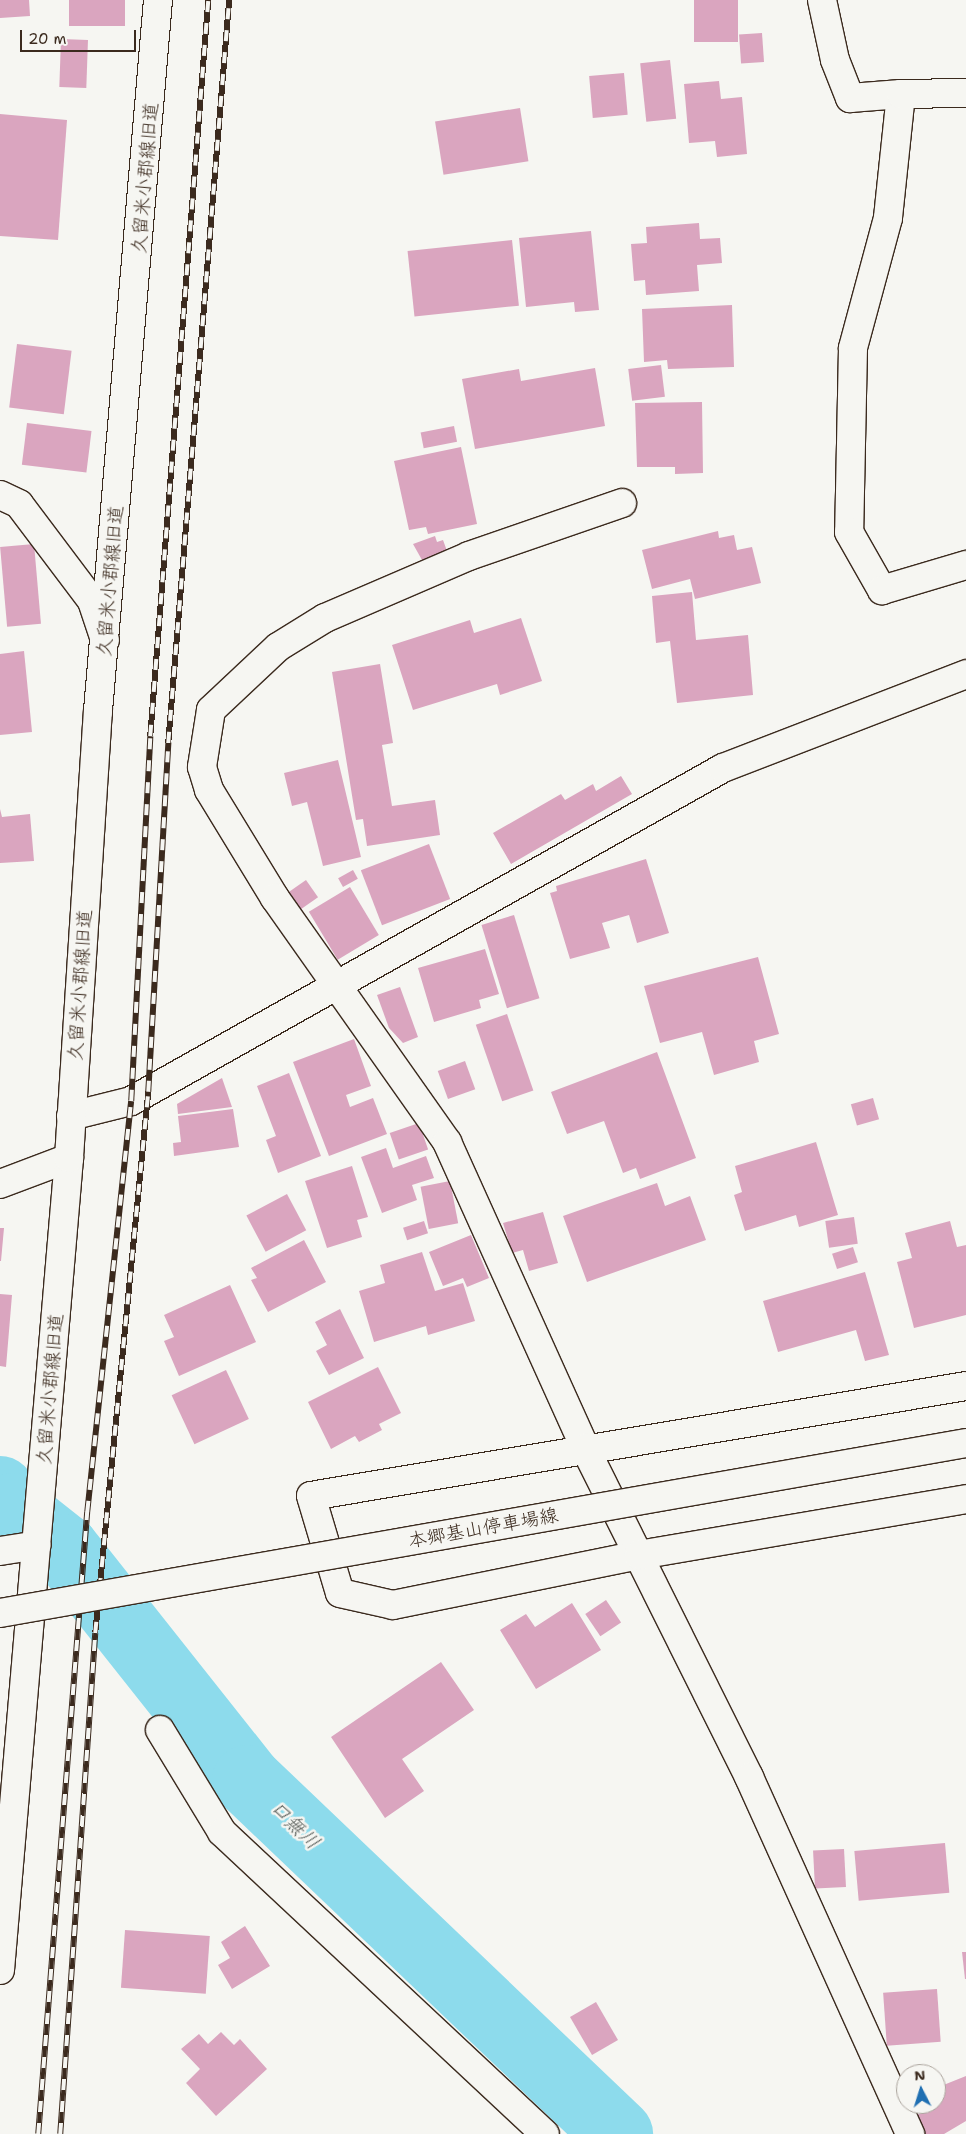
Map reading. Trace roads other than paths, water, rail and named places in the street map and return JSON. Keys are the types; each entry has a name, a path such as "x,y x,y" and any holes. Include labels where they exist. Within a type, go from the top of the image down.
{"street":[{"name":"久留米小郡線旧道","path":"0,1970 11,1680 37,1544 69,1158 105,642 158,0"},
{"path":"822,0 835,60 850,98 901,94 966,93"},
{"path":"901,94 888,218 854,348 850,532 882,590 966,565"},
{"path":"0,494 19,504 92,601 105,642"},
{"path":"622,503 469,556 325,618 278,646 211,710 202,767 208,790 336,988 446,1142 585,1448 749,1777 910,2134"},
{"path":"71,1116 131,1101 336,988 723,768 966,674"},
{"path":"0,1184 69,1158"},
{"path":"966,1386 585,1448 310,1496 340,1593 394,1605 639,1555 966,1499"},
{"name":"本郷基山停車場線","path":"0,1613 966,1443"},
{"path":"0,1551 37,1544"},
{"path":"160,1730 222,1832 545,2134"}],"waterway":[{"name":"口無川","path":"0,1491 12,1508 64,1549 247,1780 618,2134"}],"railway":[{"path":"38,2134 87,1512 131,1101 150,736 208,0"},
{"path":"60,2134 95,1633 148,1092 168,743 229,0"}]}
